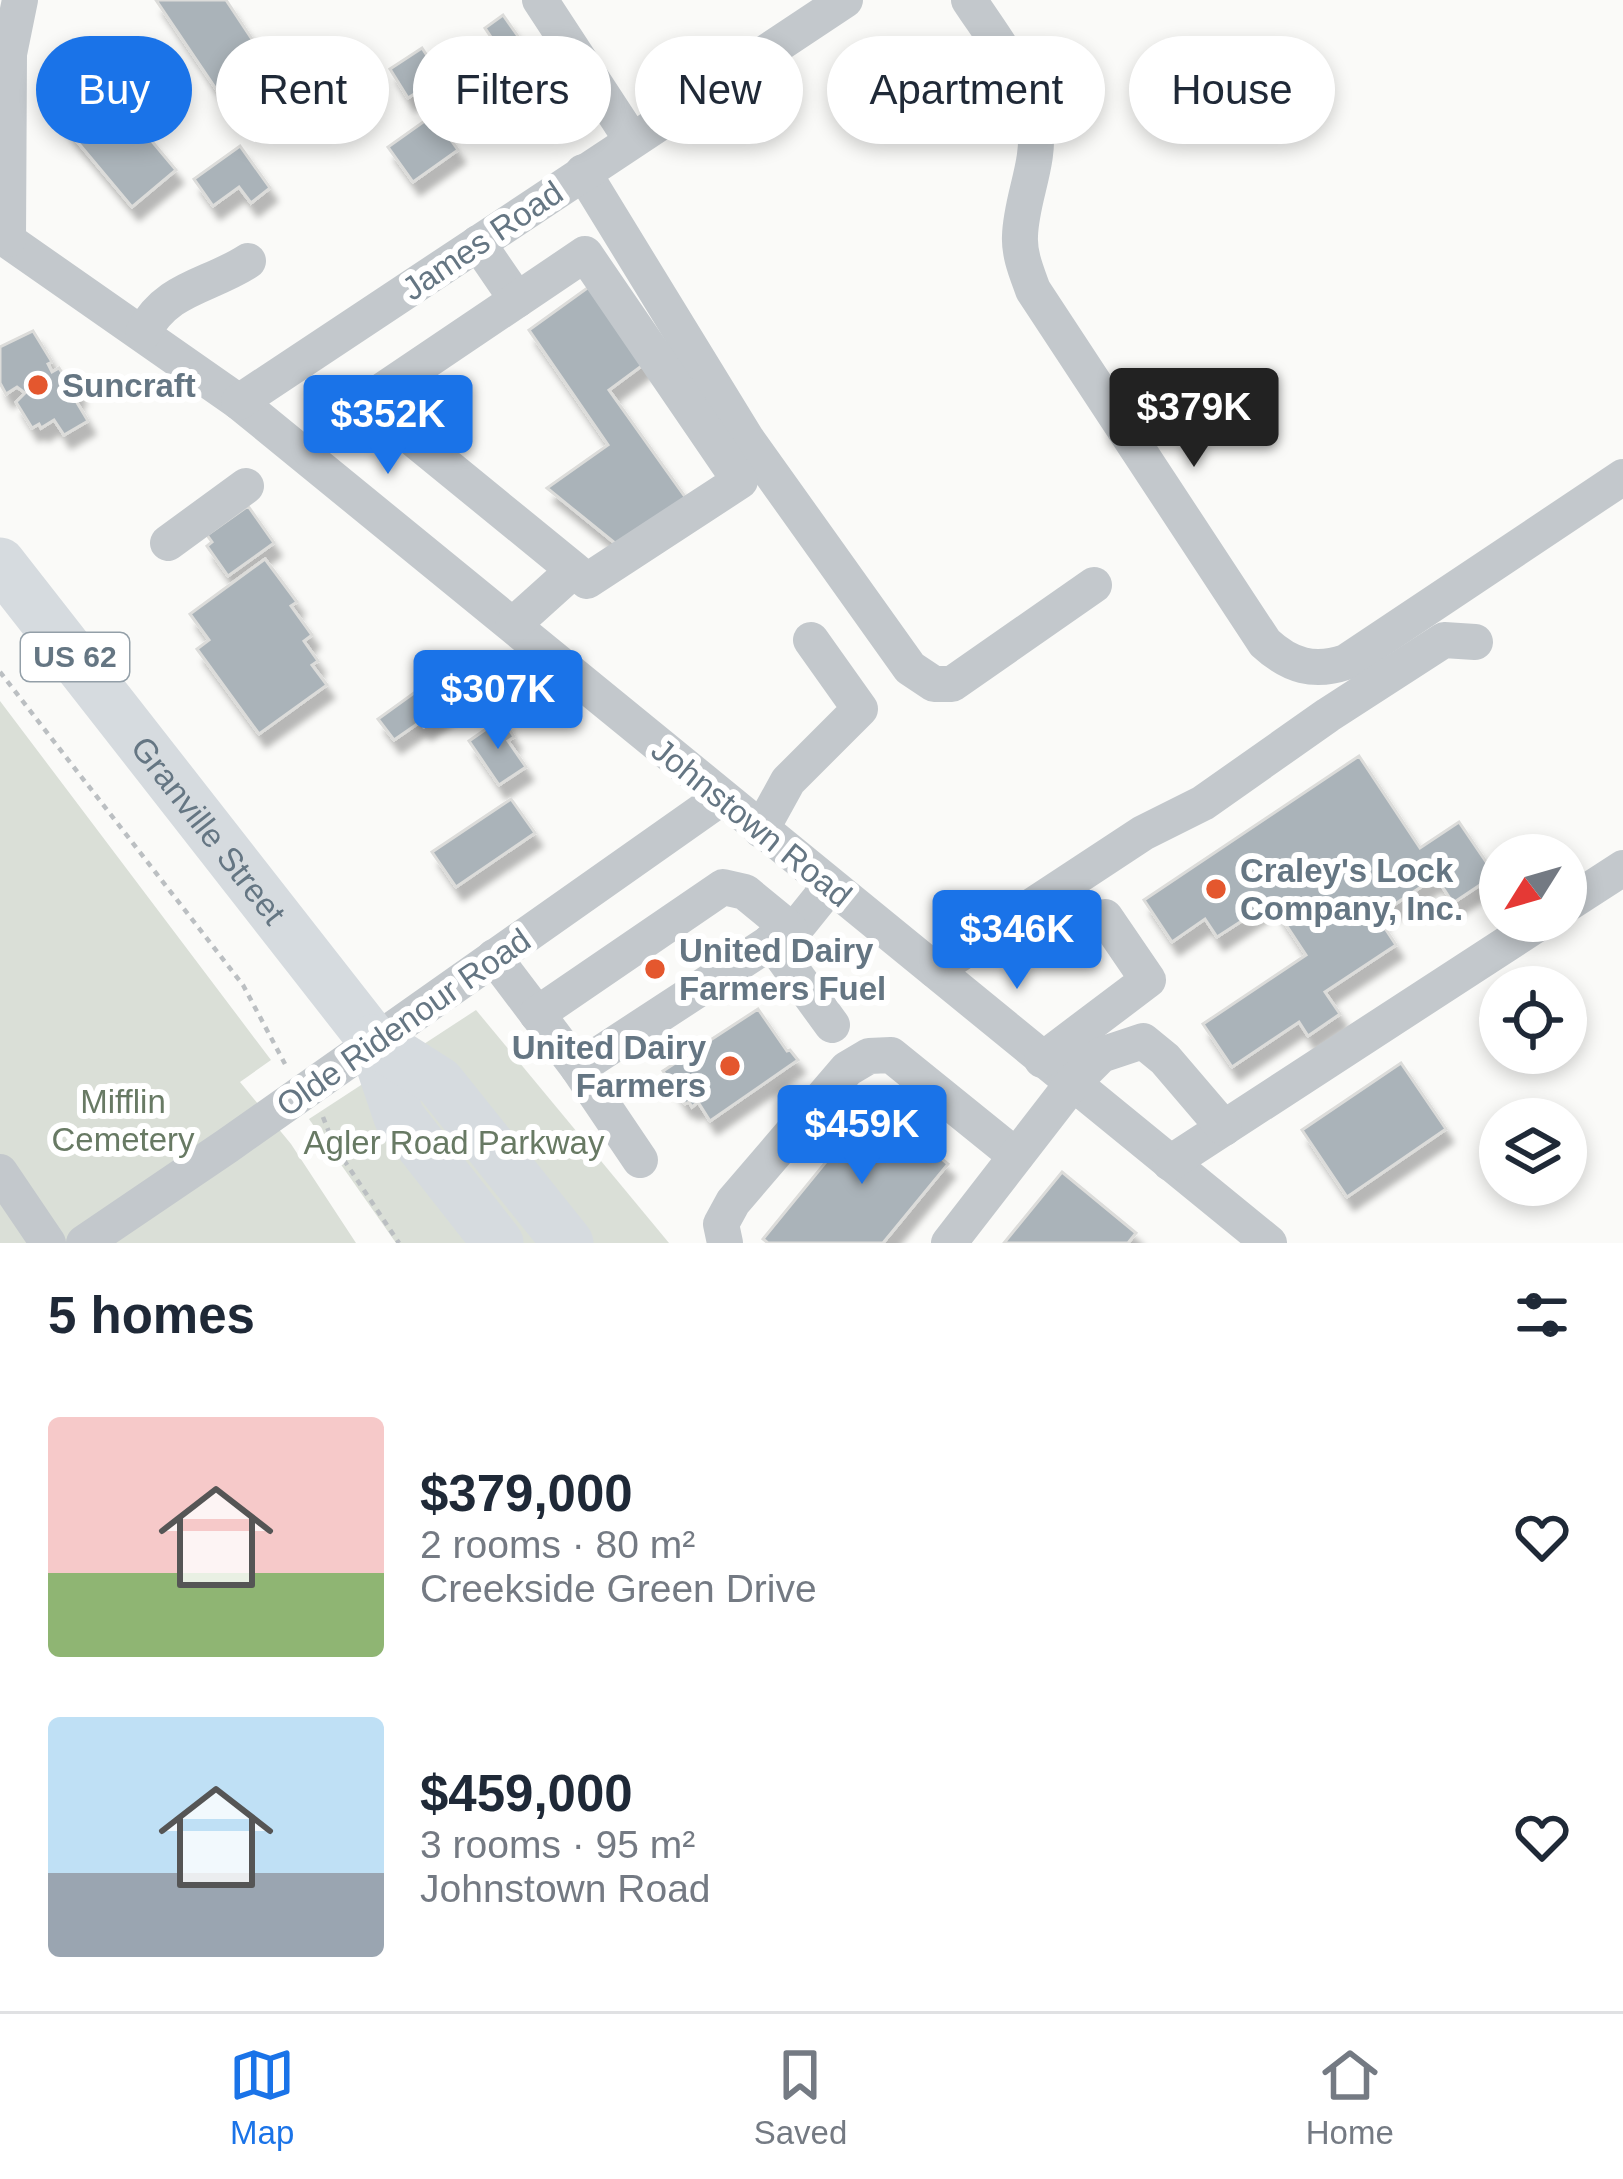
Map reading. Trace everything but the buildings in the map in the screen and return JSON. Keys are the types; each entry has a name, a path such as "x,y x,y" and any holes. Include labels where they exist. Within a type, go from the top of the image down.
{"highway":[{"name":"Granville Street","path":"0,563 373,1040"},
{"name":"US 62","path":"373,1040 399,1117 498,1243"},
{"name":"US 62","path":"373,1040 439,1082 568,1243"}],"street":[{"path":"4,237 9,54 20,0"},
{"path":"540,0 631,139"},
{"name":"James Road","path":"239,402 845,0"},
{"path":"970,0 1011,65 1036,128 1020,239 1033,290 1265,643 1280,657 1324,670 1346,662 1623,477"},
{"path":"583,172 746,437 910,668 934,683 952,684 1094,585"},
{"name":"Johnstown Road","path":"4,237 239,402 1269,1243"},
{"path":"478,243 517,300"},
{"path":"585,254 740,481 587,581 574,570 367,401 585,254"},
{"path":"143,333 154,311 166,301 248,261"},
{"path":"168,543 245,485"},
{"path":"513,625 574,570"},
{"path":"761,830 788,781 860,710 811,640"},
{"path":"934,970 1143,833 1203,803 1444,640 1475,642"},
{"name":"Olde Ridenour Road","path":"84,1243 721,798"},
{"path":"1587,891 1623,868"},
{"path":"578,1068 780,935 830,886"},
{"path":"537,1013 700,898 723,887 745,892 780,935 832,1025"},
{"path":"1042,1060 1148,980 1105,917"},
{"path":"1170,1163 1510,942"},
{"path":"494,957 640,1160"},
{"path":"949,1243 1072,1084 1101,1055 1143,1041 1225,1128"},
{"path":"725,1243 721,1224 733,1202 848,1070 868,1056 891,1055 1016,1156"},
{"path":"0,1172 48,1243"}],"path":[{"path":"0,672 243,985 286,1066 322,1112 334,1145 399,1243"}],"green space":[{"name":"Mifflin Cemetery","path":"0,701 271,1060 240,1082 291,1144 356,1243 0,1243"},
{"name":"Agler Road Parkway","path":"476,1010 669,1243 396,1243 309,1119"}],"place":[{"name":"Suncraft","path":"38,385"},
{"name":"Craley's Lock Company, Inc.","path":"1216,889"},
{"name":"United Dairy Farmers Fuel","path":"655,969"},
{"name":"United Dairy Farmers","path":"730,1066"}]}
